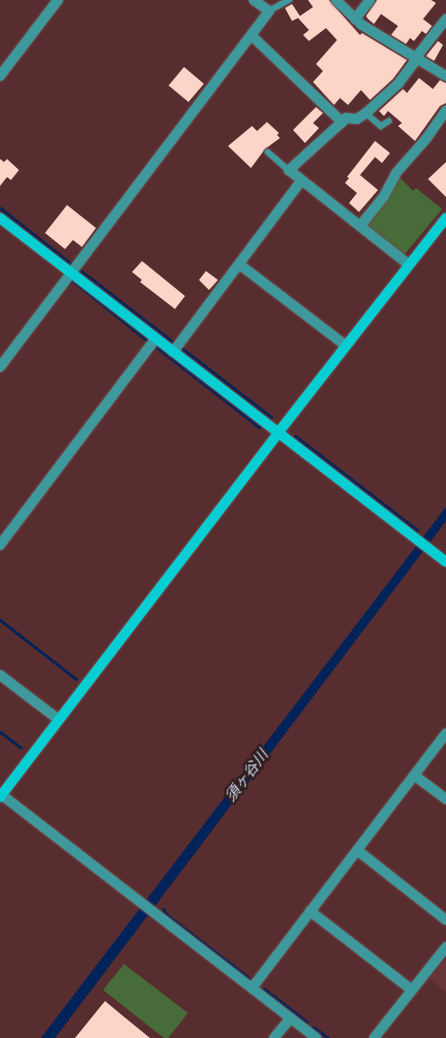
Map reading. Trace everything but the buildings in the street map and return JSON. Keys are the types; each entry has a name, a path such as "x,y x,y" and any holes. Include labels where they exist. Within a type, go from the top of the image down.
{"street":[{"path":"0,76 58,0"},
{"path":"0,367 269,11 254,0"},
{"path":"336,0 355,19 400,50 417,57 446,76"},
{"path":"355,19 370,0"},
{"path":"408,264 289,170 346,118 357,119 398,84 446,19"},
{"path":"251,34 342,122"},
{"path":"360,226 384,196 396,173 426,139 446,110"},
{"path":"173,352 301,181"},
{"path":"0,218 446,562"},
{"path":"316,1038 1,795 345,345 446,218"},
{"path":"240,264 345,345"},
{"path":"0,545 156,338"},
{"path":"0,675 58,719"},
{"path":"252,988 446,732"},
{"path":"414,774 446,798"},
{"path":"356,850 446,920"},
{"path":"310,912 412,990"},
{"path":"374,1038 446,947"},
{"path":"274,1038 291,1018"}],"lane":[{"path":"269,11 289,0"},
{"path":"366,113 381,126 389,121"},
{"path":"268,152 289,170"}],"shaded area":[{"path":"444,960 446,962 446,992 429,979"}],"green space":[{"path":"397,175 413,191 416,188 442,209 404,255 366,225"},
{"path":"124,964 188,1013 168,1038 164,1038 103,990"}],"water":[{"name":"須ヶ谷川","path":"446,507 446,521 55,1038 41,1038"}],"waterway":[{"path":"0,208 70,263"},
{"path":"81,271 173,342"},
{"path":"69,282 73,281 149,342"},
{"path":"155,346 259,427"},
{"path":"180,347 271,417"},
{"path":"295,436 417,530"},
{"path":"0,620 76,679"},
{"path":"0,732 21,748"},
{"path":"163,909 167,915 249,978"},
{"path":"264,989 307,1022"},
{"path":"313,1027 328,1038"}]}
